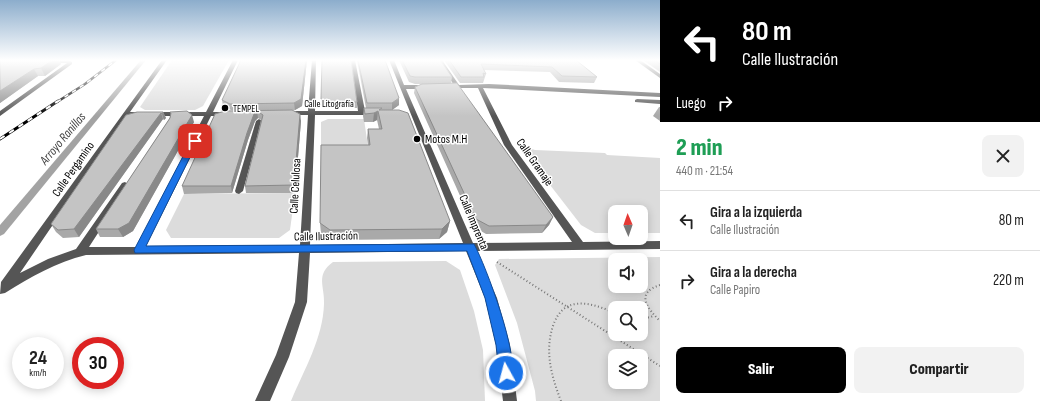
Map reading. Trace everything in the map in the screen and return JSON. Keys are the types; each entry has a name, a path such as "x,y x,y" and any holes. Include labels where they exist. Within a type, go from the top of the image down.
{"street":[{"path":"0,114 48,79"},
{"name":"Calle Pergamino","path":"0,291 150,79"},
{"path":"139,250 227,79"},
{"name":"Calle Celulosa","path":"262,401 282,357 301,302 313,79"},
{"path":"356,79 362,113"},
{"name":"Calle Imprenta","path":"399,79 410,113 470,247 490,298 503,345 510,401"},
{"path":"452,79 458,87"},
{"path":"442,87 489,86 660,95"},
{"path":"402,87 434,87"},
{"name":"Calle Gramaje","path":"480,87 508,145 580,246"},
{"path":"638,101 660,102"},
{"name":"Calle Litografía","path":"280,113 384,113"},
{"path":"126,114 171,116 238,114"},
{"path":"239,191 258,118"},
{"path":"80,252 129,180"},
{"name":"Calle Ilustración","path":"0,291 30,271 58,258 80,252 139,250 660,245"}],"path":[{"path":"497,262 660,366"},
{"path":"660,285 651,287 646,291 644,298 647,306 654,316 660,321"},
{"path":"561,401 554,385 547,344 551,328 558,314 567,307 581,304 608,311"},
{"path":"648,317 654,316"}],"shaded area":[{"path":"159,79 218,79 203,106 195,110 145,110 140,107"},
{"path":"328,119 364,119 369,154 321,154 321,122"},
{"path":"521,142 529,148 535,150 605,153 607,155 660,158 660,233 648,233 648,205 608,205 608,233 595,233 581,225 523,150"},
{"path":"295,193 290,230 279,238 171,238 166,230 184,194"},
{"path":"648,257 660,257 660,401 536,401 535,391 517,323 495,265 499,259 608,258 608,293 648,293"},
{"path":"446,261 460,270 474,311 483,350 485,401 291,401 317,341 323,317 324,298 322,281 327,267 333,262"}],"building":[{"path":"0,79 19,79 0,91"},
{"path":"232,79 304,79 301,99 294,103 230,104 222,100"},
{"path":"322,79 354,79 357,102 327,102 321,99"},
{"path":"362,79 392,79 399,98 392,103 367,103"},
{"path":"457,83 553,217 546,225 489,226 476,219 415,87 422,84"},
{"path":"364,108 382,108 379,110 399,110 408,113 450,221 442,229 330,230 320,223 321,145 370,145 368,129 382,129 378,111 365,114"},
{"path":"292,110 300,114 294,185 245,186 263,115 257,111 254,114 247,133 231,186 182,186 215,114 225,111"},
{"path":"187,111 192,115 129,223 118,229 96,229 170,118 170,112"},
{"path":"137,112 163,112 74,229 58,230 51,224 126,115"}],"waterway":[{"name":"Arroyo Ranillas","path":"0,232 128,79"}],"railway":[{"path":"57,102 92,79"},
{"path":"0,139 58,101"}],"place":[{"name":"TEMPEL","path":"225,108"},
{"name":"Motos M.H","path":"417,139"}],"route":[{"path":"195,141 139,250 470,247 490,298 503,345 506,373"}]}
